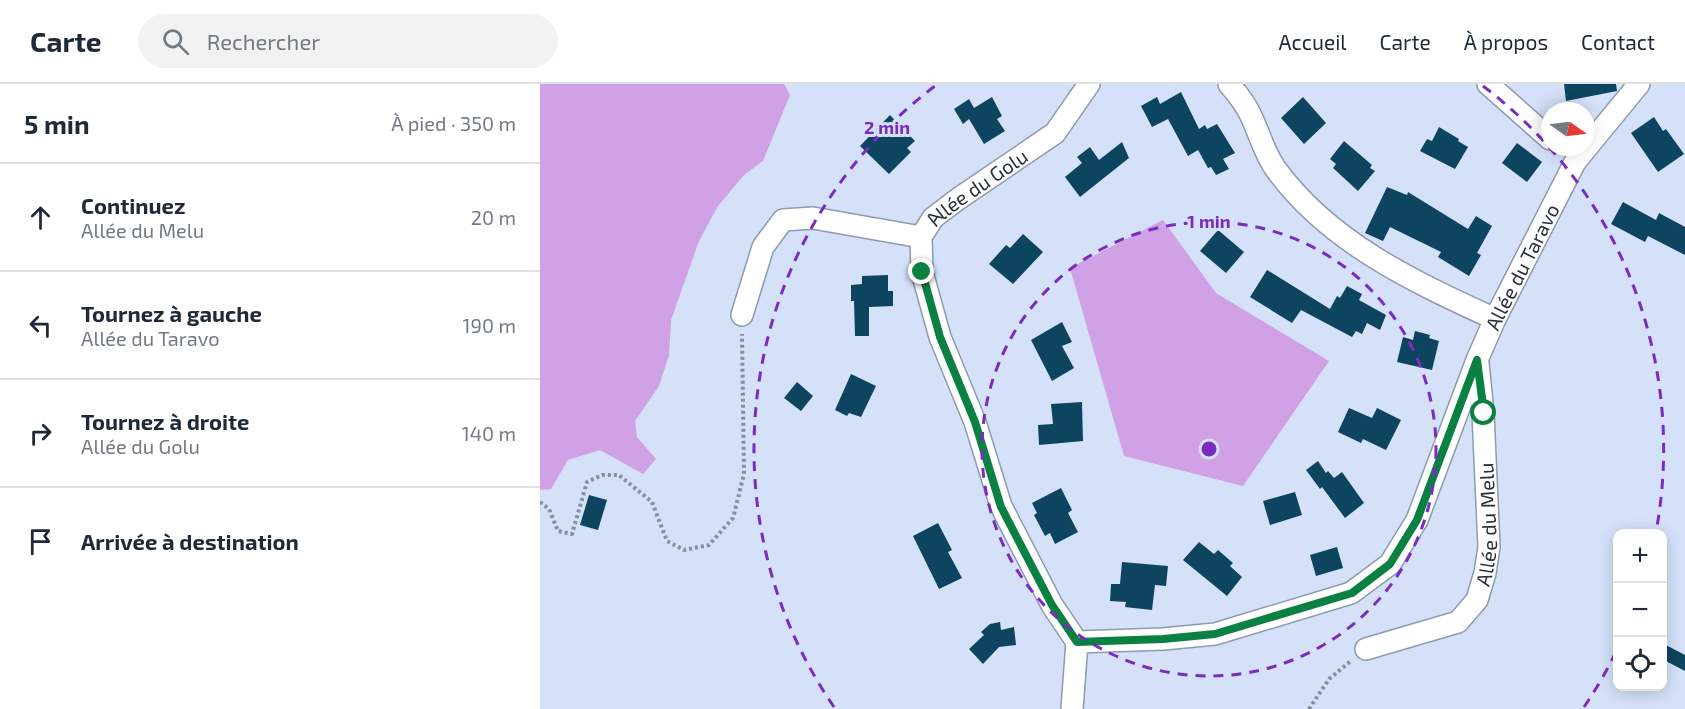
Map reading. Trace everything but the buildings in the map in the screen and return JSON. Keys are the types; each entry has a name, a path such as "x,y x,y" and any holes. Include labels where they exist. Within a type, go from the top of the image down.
{"street":[{"name":"Allée du Golu","path":"1077,642 1052,605 1001,507 975,422 940,337 922,272 921,237 933,218 1056,134 1089,84"},
{"path":"1229,84 1247,108 1274,166 1306,205 1347,240 1425,287 1495,319"},
{"path":"1488,84 1541,131"},
{"name":"Allée du Taravo","path":"1077,642 1163,639 1215,634 1352,593 1390,564 1417,520 1477,360 1495,319 1575,162 1639,84"},
{"path":"1568,156 1575,162"},
{"path":"742,315 763,247 783,220 813,218 921,237"},
{"name":"Allée du Melu","path":"1366,649 1458,622 1477,600 1485,573 1489,547 1484,413 1477,360"},
{"path":"1072,709 1077,642"}],"path":[{"path":"540,502 549,509 558,531 572,534 587,482 602,475 619,475 652,502 667,541 684,550 709,545 733,518 744,474 742,315"},
{"path":"1309,709 1329,679 1366,649"}],"shaded area":[{"path":"540,84 784,84 790,95 763,161 744,175 718,206 699,241 671,320 669,355 659,386 635,421 637,437 656,459 643,474 600,450 568,460 551,489 540,490"},
{"path":"1163,220 1216,293 1329,361 1243,486 1124,456 1070,268"}],"route":[{"path":"922,272 940,337 975,422 1001,507 1052,605 1077,642 1163,639 1215,634 1352,593 1390,564 1417,520 1477,360 1484,413"}]}
